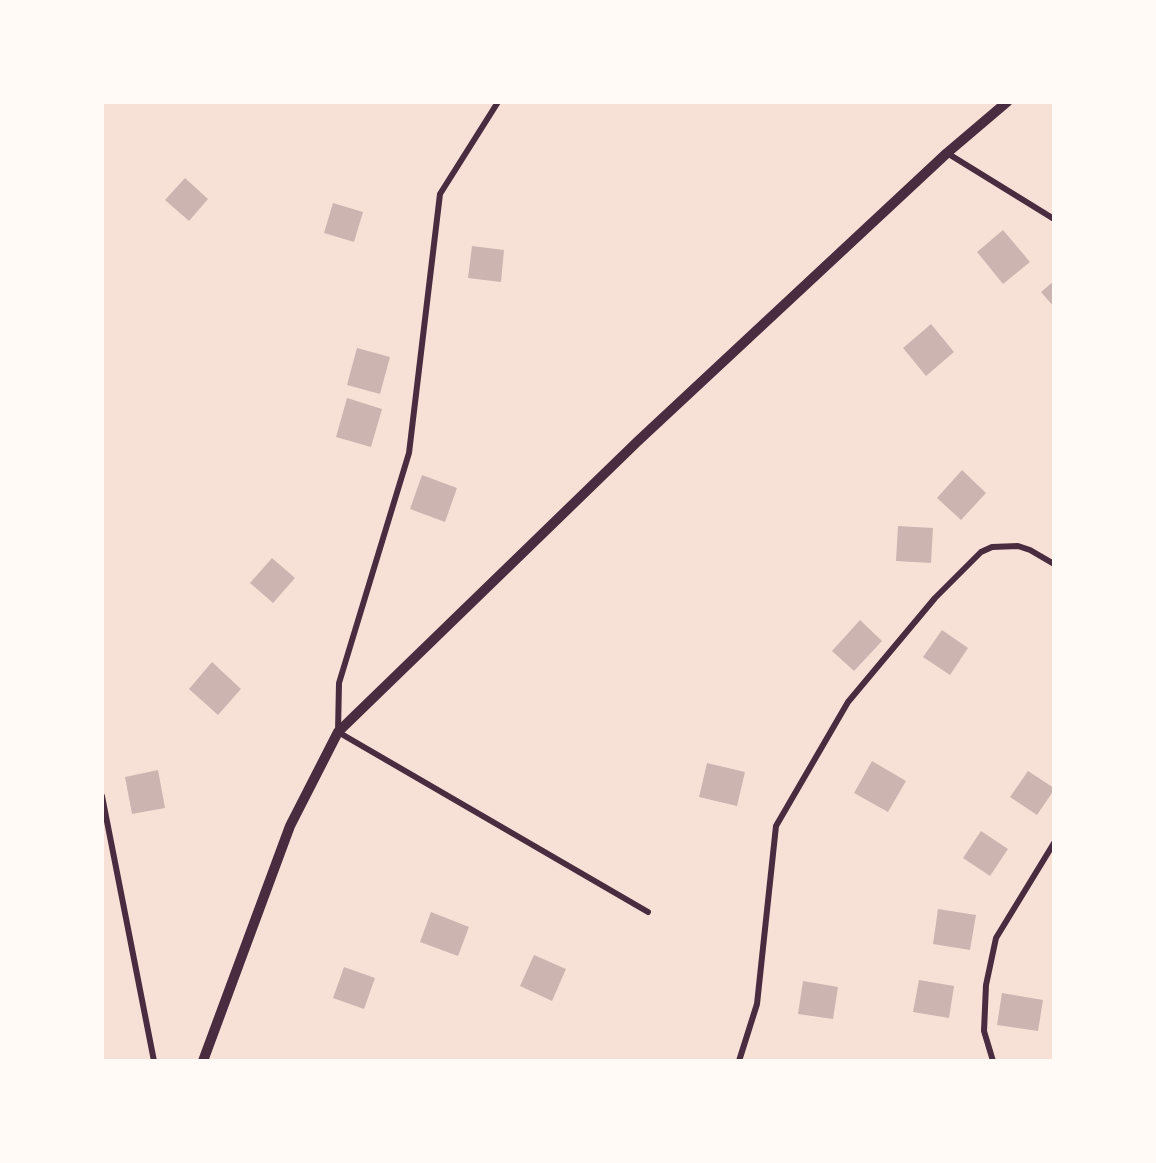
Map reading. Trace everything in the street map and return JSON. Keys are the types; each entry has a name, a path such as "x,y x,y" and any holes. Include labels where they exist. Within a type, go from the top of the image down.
{"street":[{"path":"338,732 339,682 409,453 440,194 498,102"},
{"path":"203,1061 290,826 338,732 638,441 947,153 1007,102"},
{"path":"947,153 1054,219"},
{"path":"739,1061 757,1004 776,826 848,702 935,598 981,552 992,547 1018,546 1054,564"},
{"path":"338,732 648,912"},
{"path":"102,795 154,1061"},
{"path":"993,1061 984,1030 986,985 996,938 1054,843"}],"building":[{"path":"185,178 208,199 189,221 165,200"},
{"path":"333,203 363,212 354,242 324,233"},
{"path":"1003,230 1030,262 1003,284 977,252"},
{"path":"472,246 504,250 501,282 468,278"},
{"path":"1054,281 1054,307 1041,292"},
{"path":"931,324 954,352 926,376 903,348"},
{"path":"357,348 390,357 380,394 347,385"},
{"path":"347,398 382,409 371,447 336,437"},
{"path":"962,470 986,493 961,520 937,498"},
{"path":"422,475 457,488 445,522 410,509"},
{"path":"898,526 933,528 931,563 896,561"},
{"path":"272,558 295,578 273,603 250,583"},
{"path":"860,620 882,641 854,671 832,651"},
{"path":"942,630 968,648 950,675 923,657"},
{"path":"212,662 241,689 218,715 189,689"},
{"path":"872,761 906,781 888,812 854,793"},
{"path":"707,763 745,772 737,806 699,797"},
{"path":"158,770 165,808 132,814 125,777"},
{"path":"1028,771 1054,788 1037,815 1010,797"},
{"path":"981,831 1008,849 990,876 963,858"},
{"path":"938,909 976,915 970,950 933,944"},
{"path":"431,912 469,927 458,956 420,942"},
{"path":"534,955 566,969 552,1001 520,986"},
{"path":"344,967 375,978 364,1009 333,998"},
{"path":"919,980 954,986 949,1018 913,1012"},
{"path":"803,981 838,987 833,1019 798,1014"},
{"path":"1002,993 1043,1000 1038,1031 997,1025"}]}
